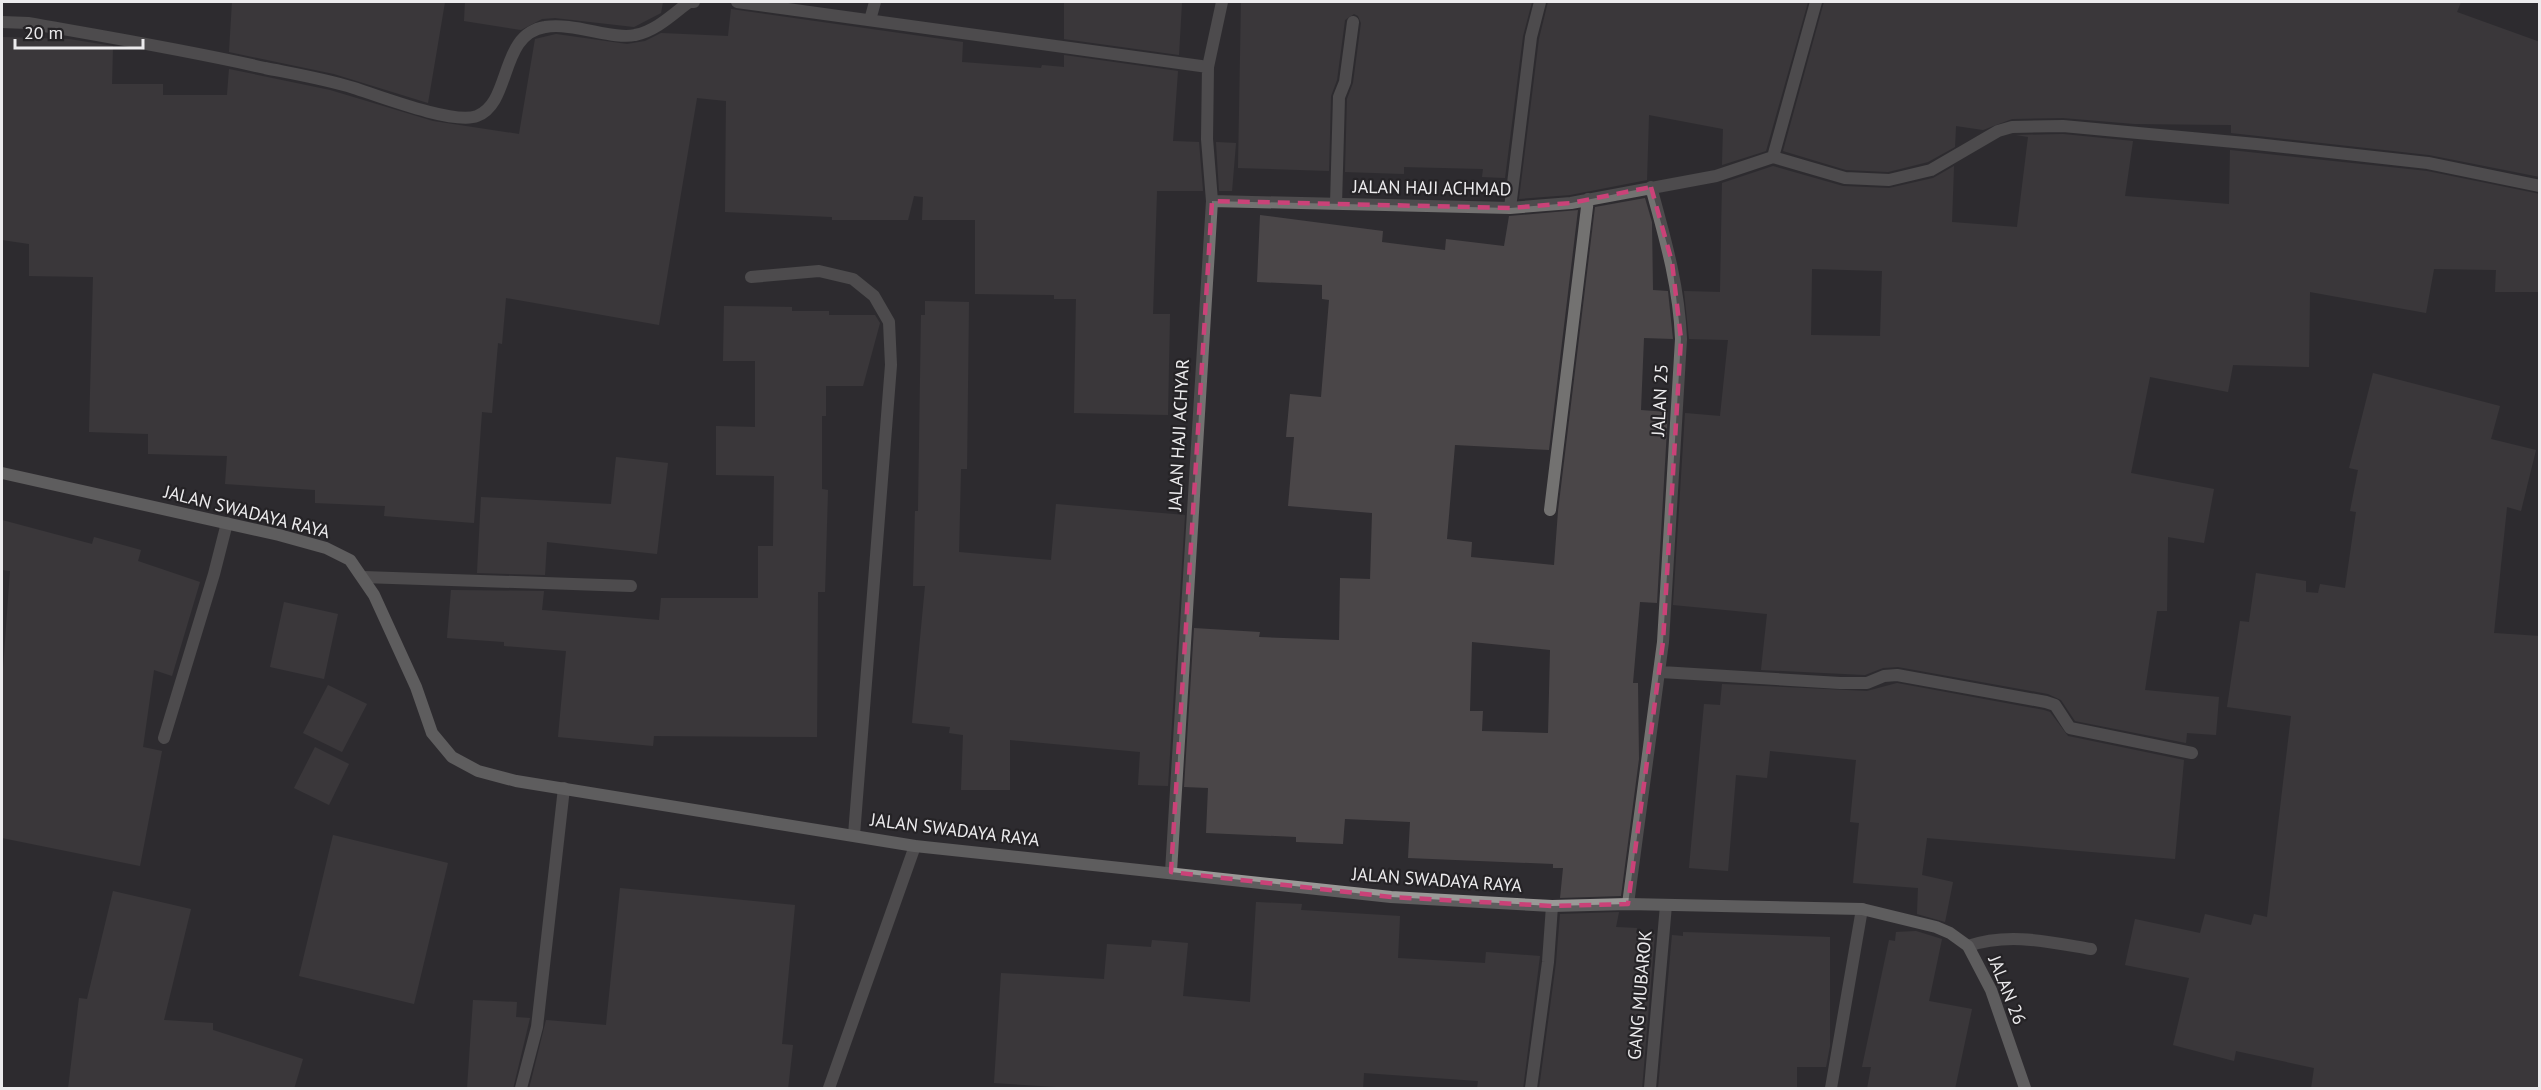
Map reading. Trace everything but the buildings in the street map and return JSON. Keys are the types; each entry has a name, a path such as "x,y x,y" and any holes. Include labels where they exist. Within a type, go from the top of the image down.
{"street":[{"path":"2,22 28,23 220,58 343,84 423,110 465,118 478,116 490,106 519,41 528,32 545,27 570,27 633,36 652,29 689,2 694,2"},
{"path":"737,2 1208,67"},
{"path":"870,20 875,2"},
{"name":"JALAN HAJI ACHYAR","path":"1171,872 1212,201 1207,139 1208,67 1222,2"},
{"path":"1510,208 1531,36 1540,2"},
{"path":"1773,157 1816,2"},
{"path":"1336,204 1339,97 1345,82 1353,22"},
{"path":"1651,187 1716,176 1773,157 1845,178 1889,180 1931,170 1998,131 2012,127 2062,126 2428,163 2540,186"},
{"name":"JALAN HAJI ACHMAD","path":"1212,201 1510,208 1588,199 1651,187"},
{"name":"JALAN 25","path":"1628,904 1661,672 1681,339 1680,303 1672,262 1651,187"},
{"path":"1550,510 1588,199"},
{"path":"751,278 819,271 853,279 874,296 889,322 891,365 854,836"},
{"name":"JALAN SWADAYA RAYA","path":"2,472 326,548 350,560 374,594 411,676 432,733 452,757 478,771 516,781 915,846 1391,897 1552,906 1628,904 1862,909"},
{"path":"164,738 214,574 227,523"},
{"path":"363,577 631,586"},
{"path":"1661,672 1840,683 1867,683 1884,676 1897,675 2046,702 2055,705 2070,728 2192,753"},
{"path":"521,1089 537,1027 564,788"},
{"path":"829,1089 915,846"},
{"name":"GANG MUBAROK","path":"1650,1089 1666,905"},
{"path":"1531,1089 1548,962 1552,906"},
{"path":"1831,1089 1862,909"},
{"name":"JALAN 26","path":"1862,909 1936,927 1950,933 1968,946 1991,990 2025,1089"},
{"path":"1968,946 1989,939 2020,938 2091,949"}],"highlighted area":[{"path":"1651,187 1672,262 1681,339 1663,642 1628,904 1552,906 1391,897 1171,872 1212,201 1510,208 1571,203"}]}
